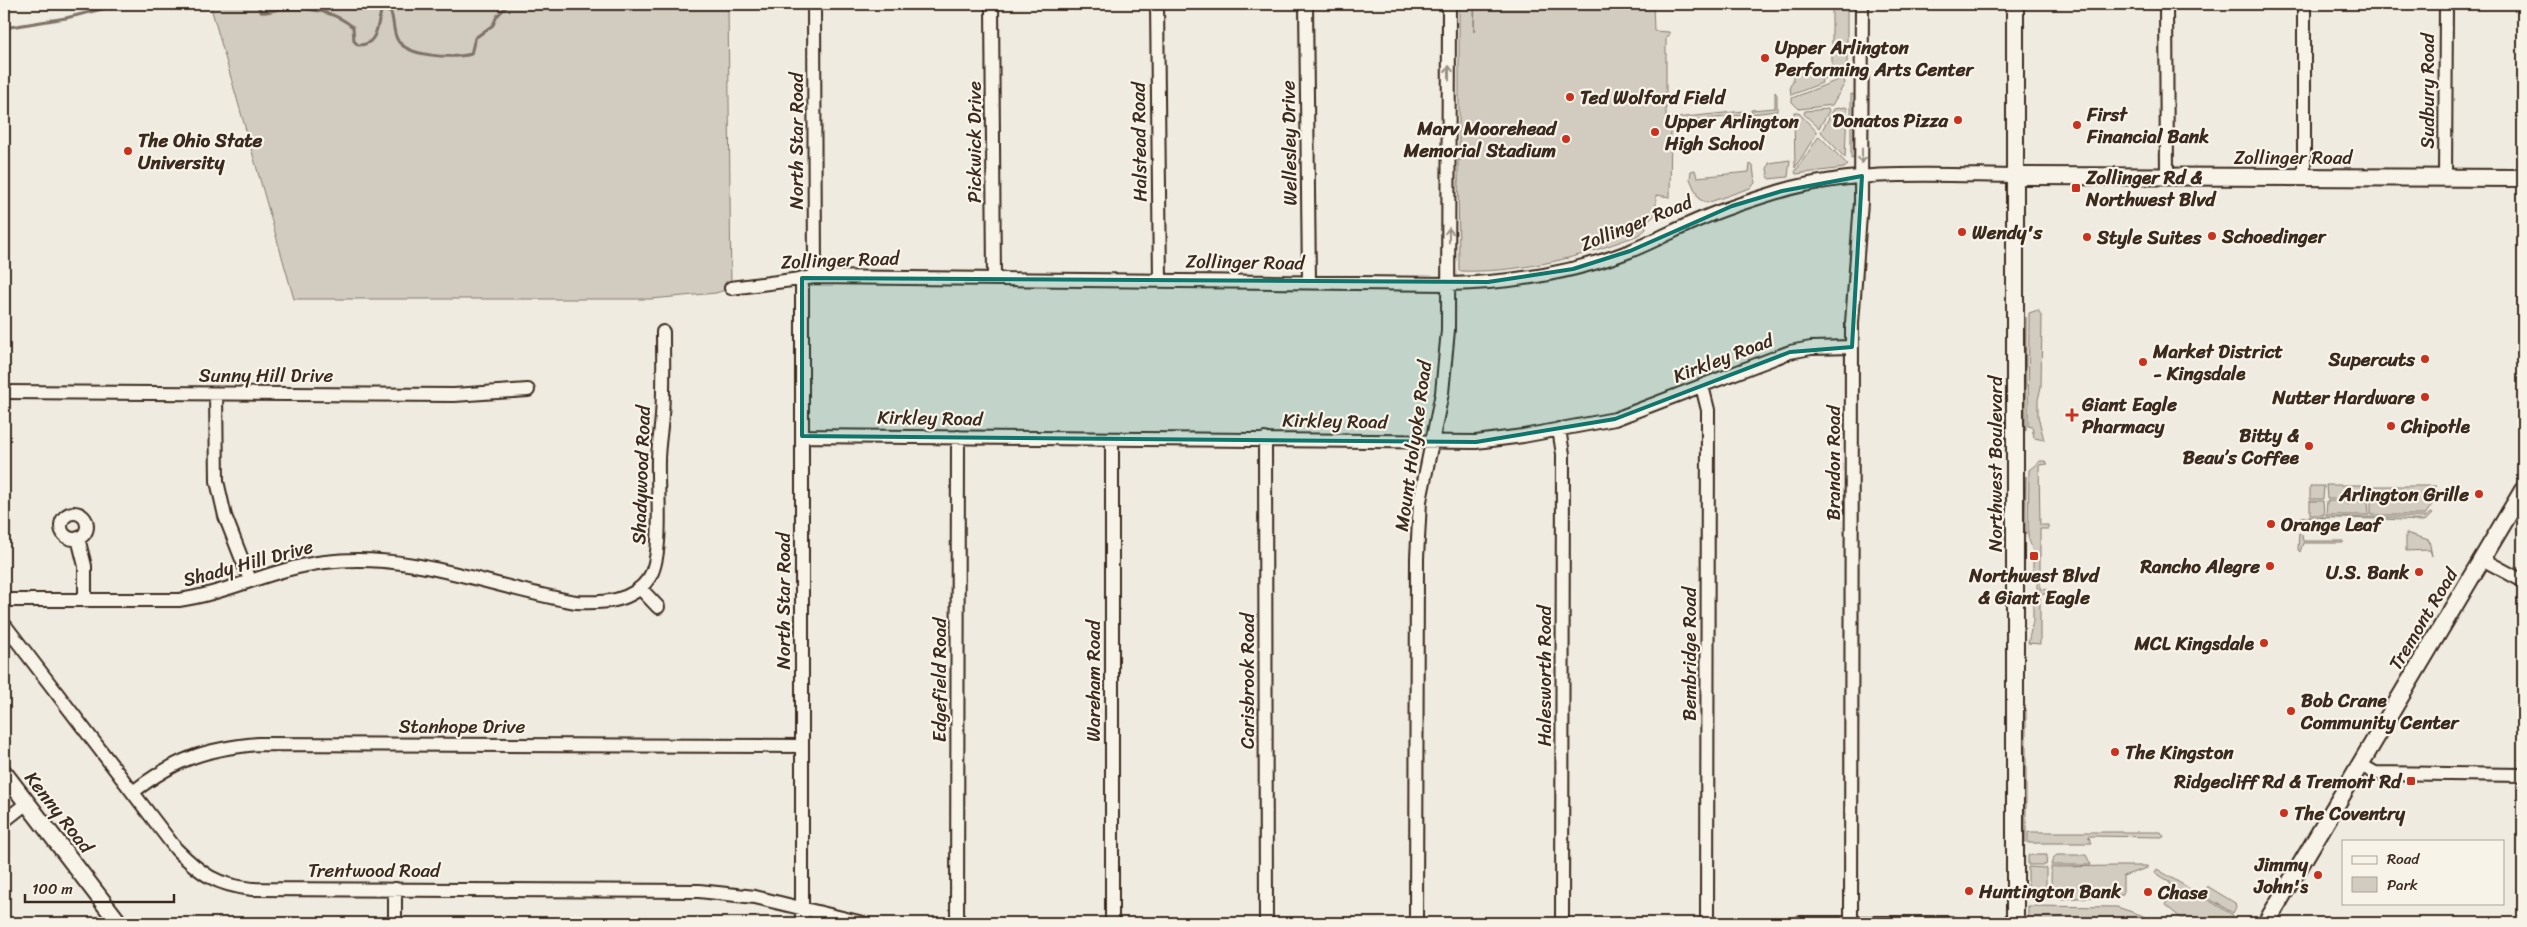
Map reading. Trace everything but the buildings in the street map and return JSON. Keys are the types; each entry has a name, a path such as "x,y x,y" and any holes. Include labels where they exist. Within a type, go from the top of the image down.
{"main road":[{"name":"Northwest Boulevard","path":"2015,4 2015,923"},
{"name":"Zollinger Road","path":"2015,176 2523,178"},
{"name":"Tremont Road","path":"2266,923 2523,490"},
{"name":"Kenny Road","path":"4,773 119,923"}],"street":[{"name":"North Star Road","path":"814,4 815,277"},
{"name":"Pickwick Drive","path":"992,4 994,279"},
{"name":"Halstead Road","path":"1157,4 1160,281"},
{"name":"Wellesley Drive","path":"1306,4 1309,282"},
{"name":"Mount Holyoke Road","path":"1416,923 1417,558 1420,501 1442,393 1448,330 1449,4"},
{"name":"Brandon Road","path":"1851,923 1852,347 1862,176 1862,4"},
{"path":"2166,4 2167,177"},
{"path":"2304,4 2304,177"},
{"name":"Sudbury Road","path":"2445,178 2446,4"},
{"name":"Zollinger Road","path":"731,288 815,277 1448,284 1525,278 1573,268 1630,251 1732,206 1782,191 1862,176 2015,176"},
{"name":"North Star Road","path":"802,278 802,923"},
{"name":"Shadywood Road","path":"617,600 640,588 655,566 658,534 658,459 662,415 663,332"},
{"name":"Kirkley Road","path":"802,436 1498,440 1615,418 1790,352 1810,348 1852,347"},
{"name":"Bembridge Road","path":"1702,386 1708,410 1707,923"},
{"name":"Sunny Hill Drive","path":"4,392 454,395 528,390"},
{"path":"216,394 217,480 225,516 250,580"},
{"name":"Halesworth Road","path":"1559,429 1563,454 1562,923"},
{"name":"Edgefield Road","path":"957,923 958,437"},
{"name":"Wareham Road","path":"1112,439 1112,923"},
{"name":"Carisbrook Road","path":"1265,439 1266,923"},
{"path":"78,538 85,566 85,600"},
{"path":"2482,559 2523,581"},
{"name":"Shady Hill Drive","path":"4,600 178,600 207,596 279,571 326,562 397,562 434,568 557,598 595,603 617,600"},
{"path":"640,588 658,607"},
{"name":"Trentwood Road","path":"4,624 176,849 195,868 222,884 252,888 699,890 755,897 863,923"},
{"name":"Stanhope Drive","path":"133,792 178,763 199,753 230,746 258,744 802,746"},
{"path":"2361,765 2375,773 2523,775"},
{"path":"4,821 28,804"},
{"path":"395,889 395,923"},
{"path":"1800,923 1950,923"}],"highlighted area":[{"path":"1862,176 1852,347 1790,352 1615,419 1476,442 802,436 802,278 1488,282 1573,269 1630,251 1732,206 1782,191"}],"green space":[{"path":"210,4 728,4 731,288 716,293 651,299 294,299"},
{"name":"Marv Moorehead Memorial Stadium","path":"1459,4 1474,4 1474,32 1475,4 1653,4 1654,31 1669,32 1669,36 1666,36 1666,119 1744,111 1744,115 1671,123 1670,197 1656,195 1656,214 1645,224 1646,229 1638,235 1603,248 1542,264 1500,270 1459,271 1458,160 1461,160 1461,155 1459,155"},
{"path":"1832,4 1847,4 1847,73 1834,79 1832,75 1821,80 1822,83 1791,95 1790,86 1793,82 1793,68 1790,66 1832,66"},
{"path":"1843,78 1845,83 1832,105 1799,109 1792,102 1792,98"},
{"path":"1775,92 1777,95 1777,111 1752,114 1751,110 1775,108"},
{"path":"1851,94 1858,96 1854,114 1854,158 1851,159"},
{"path":"1847,108 1845,158 1821,132 1834,109"},
{"path":"1828,109 1829,111 1819,128 1804,114 1805,111"},
{"path":"1794,112 1798,112 1816,131 1795,168"},
{"path":"1819,136 1848,165 1844,168 1796,174 1795,172"},
{"path":"1790,160 1788,177 1769,179 1767,169 1769,163"},
{"path":"1750,164 1753,166 1755,183 1750,188 1707,203 1699,199 1690,179 1691,171 1695,170 1697,177 1749,172"},
{"path":"2038,310 2042,317 2041,387 2038,400 2038,416 2044,440 2034,438 2032,427 2028,426 2029,313"},
{"path":"2026,317 2026,431 2024,422"},
{"path":"2040,461 2045,461 2048,464 2039,465 2040,525 2048,525 2048,529 2040,529 2040,589 2049,590 2049,594 2040,594 2040,644 2028,643 2033,621 2033,598 2037,597 2037,575 2033,575 2033,552 2028,537 2029,470"},
{"path":"2026,476 2026,534 2024,527"},
{"path":"2326,485 2369,485 2369,498 2353,499 2347,495 2342,499 2327,499"},
{"path":"2310,486 2324,486 2323,499 2310,499"},
{"path":"2371,486 2436,486 2434,501 2425,515 2371,515"},
{"path":"2310,501 2323,501 2324,515 2310,515"},
{"path":"2327,501 2343,501 2347,505 2353,501 2368,501 2369,515 2326,515"},
{"path":"2430,513 2432,514 2422,521 2383,519 2382,517 2426,517"},
{"path":"2301,517 2380,517 2379,519"},
{"path":"2299,533 2302,535 2303,541 2343,541 2343,543 2303,543 2300,552 2298,550"},
{"path":"2406,533 2429,540 2432,556 2430,550 2406,551"},
{"path":"2026,710 2026,843 2023,840 2024,711"},
{"path":"2028,832 2161,832 2164,837 2088,836 2092,843 2028,843"},
{"path":"2028,855 2047,855 2046,865 2028,865"},
{"path":"2057,855 2086,855 2091,865 2051,865 2053,858"},
{"path":"2147,866 2147,868 2123,876 2123,895 2062,899 2055,894 2051,882 2051,867"},
{"path":"2028,867 2046,868 2046,891 2053,899 2028,898"},
{"path":"2157,869 2233,915 2228,923 2187,923 2165,905 2173,890 2169,881 2155,873"},
{"path":"2207,886 2235,903 2236,907 2233,913 2206,897"},
{"path":"2028,906 2117,907 2141,915 2155,923 2130,921 2028,923"}],"waterway":[{"path":"4,28 66,18 122,4"},
{"path":"257,4 261,12 281,9 309,9 328,13 353,27 354,41 358,45 373,39 381,12 385,10 391,13 397,39 402,45 420,53 443,56 471,54 475,38 493,25 497,16 509,4"}],"place":[{"name":"Upper Arlington Performing Arts Center","path":"1765,58"},
{"name":"Ted Wolford Field","path":"1570,97"},
{"name":"Donatos Pizza","path":"1958,120"},
{"name":"First Financial Bank","path":"2077,125"},
{"name":"Upper Arlington High School","path":"1655,132"},
{"name":"Marv Moorehead Memorial Stadium","path":"1566,139"},
{"name":"The Ohio State University","path":"128,151"},
{"name":"Zollinger Rd & Northwest Blvd","path":"2076,188"},
{"name":"Wendy's","path":"1962,232"},
{"name":"Schoedinger","path":"2212,236"},
{"name":"Style Suites","path":"2087,237"},
{"name":"Supercuts","path":"2425,359"},
{"name":"Market District - Kingsdale","path":"2143,362"},
{"name":"Nutter Hardware","path":"2425,397"},
{"name":"Giant Eagle Pharmacy","path":"2072,415"},
{"name":"Chipotle","path":"2391,426"},
{"name":"Bitty & Beau’s Coffee","path":"2309,446"},
{"name":"Arlington Grille","path":"2479,494"},
{"name":"Orange Leaf","path":"2271,524"},
{"name":"Northwest Blvd & Giant Eagle","path":"2034,556"},
{"name":"Rancho Alegre","path":"2270,566"},
{"name":"U.S. Bank","path":"2419,572"},
{"name":"MCL Kingsdale","path":"2264,643"},
{"name":"Bob Crane Community Center","path":"2291,711"},
{"name":"The Kingston","path":"2115,752"},
{"name":"Ridgecliff Rd & Tremont Rd","path":"2411,781"},
{"name":"The Coventry","path":"2284,813"},
{"name":"Jimmy John's","path":"2318,875"},
{"name":"Huntington Bank","path":"1969,891"},
{"name":"Chase","path":"2148,892"}]}
